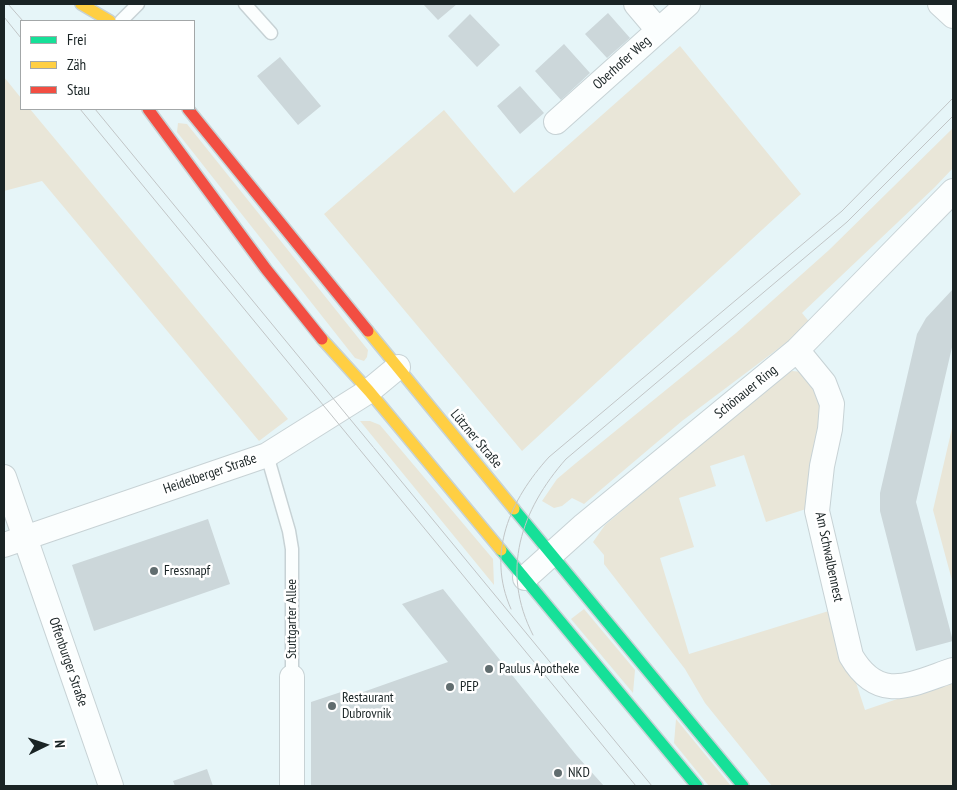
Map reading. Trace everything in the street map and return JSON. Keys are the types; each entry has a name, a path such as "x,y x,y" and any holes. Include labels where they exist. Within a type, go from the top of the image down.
{"main road":[{"path":"81,4 86,20"},
{"path":"81,4 108,20"},
{"path":"149,110 235,227 332,352 369,391 697,786"},
{"name":"Lützner Straße","path":"189,110 744,786"}],"street":[{"path":"636,4 658,30"},
{"name":"Oberhofer Weg","path":"556,122 688,4"},
{"path":"940,4 953,16"},
{"name":"Schönauer Ring","path":"525,578 797,350 953,191"},
{"name":"Am Schwalbennest","path":"797,350 824,383 832,404 817,511 851,656 860,670 875,682 890,688 905,686 953,670"},
{"name":"Heidelberger Straße","path":"4,546 267,455 369,391 398,367"},
{"name":"Offenburger Straße","path":"4,477 111,786"},
{"name":"Stuttgarter Allee","path":"292,677 292,786"}],"lane":[{"path":"122,20 138,4"},
{"path":"246,4 271,33"},
{"name":"Stuttgarter Allee","path":"267,455 289,531 292,549 292,677"}],"shaded area":[{"path":"680,46 801,194 522,451 324,214 444,110 514,193"},
{"path":"4,77 20,97 20,110 31,110 288,419 259,441 42,181 4,191"},
{"path":"178,123 187,124 368,350 364,361 355,358 177,132"},
{"path":"953,128 953,168 802,313 811,324 682,421 584,504 572,498 562,506 554,508 542,501 557,479 736,333 829,250"},
{"path":"792,371 803,372 823,400 806,509 766,522 744,455 710,466 716,486 679,498 694,547 660,558 689,654 832,610 865,710 953,680 953,786 772,786 705,703 685,669 604,564 604,555 593,542 605,525 779,377"},
{"path":"360,421 370,421 380,425 493,559 494,585"},
{"path":"953,424 953,584 933,510"},
{"path":"584,609 635,670 633,693 571,619"},
{"path":"676,719 731,786 709,786 674,743"}],"building":[{"path":"423,4 457,4 438,20"},
{"path":"608,13 630,38 607,58 585,34"},
{"path":"470,14 500,45 477,67 448,36"},
{"path":"564,44 590,73 561,100 535,71"},
{"path":"280,57 321,106 298,125 257,76"},
{"path":"520,86 544,113 520,134 497,106"},
{"path":"953,289 953,343 916,502 953,641 916,651 880,511 880,493 917,334 926,318"},
{"path":"208,519 230,584 94,631 72,565"},
{"name":"PEP","path":"443,589 577,756 604,786 311,786 311,702 347,690 349,697 448,662 402,604"},
{"path":"207,769 213,786 175,786 173,781"}],"tram line":[{"path":"8,4 22,20"},
{"path":"4,17 20,37"},
{"path":"511,609 504,588 501,568 506,528 513,509 523,491 549,457 842,211 953,98"},
{"path":"81,110 636,786"},
{"path":"96,110 652,786"},
{"path":"533,635 523,611 518,588 517,565 520,542 527,520 537,499 566,459 847,222 953,116"}],"traffic: fast":[{"path":"514,509 743,786"},
{"path":"501,550 697,786"}],"traffic: slow":[{"path":"81,4 108,20"},
{"path":"368,331 514,509"},
{"path":"322,339 369,391 501,550"}],"traffic: jam":[{"path":"149,110 266,269 322,339"},
{"path":"189,110 368,331"}],"place":[{"name":"Fressnapf","path":"154,571"},
{"name":"Paulus Apotheke","path":"489,669"},
{"name":"PEP","path":"450,687"},
{"name":"Restaurant Dubrovnik","path":"332,706"},
{"name":"NKD","path":"558,773"}]}
